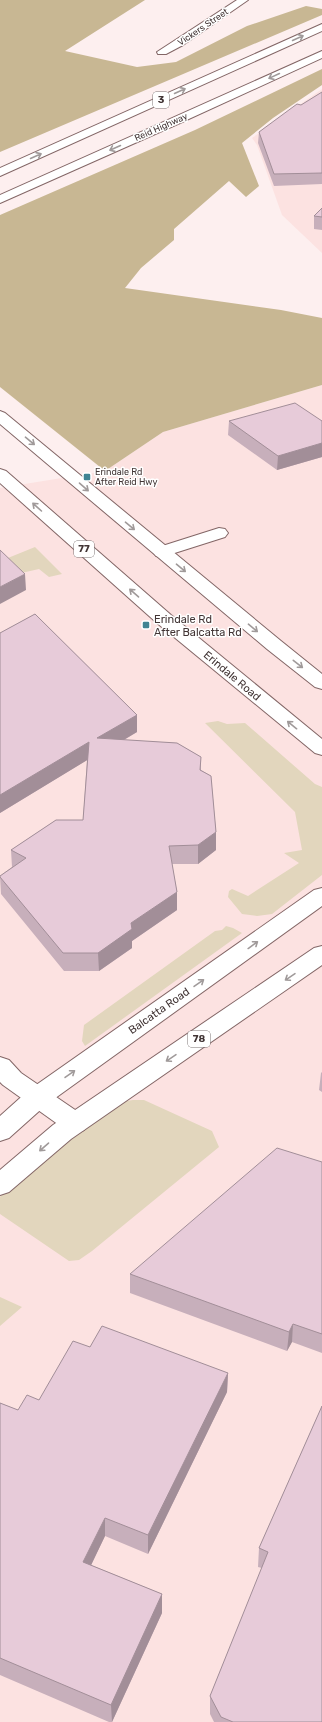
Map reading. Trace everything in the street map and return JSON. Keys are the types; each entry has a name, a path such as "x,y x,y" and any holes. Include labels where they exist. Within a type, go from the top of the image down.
{"main road":[{"name":"Vickers Street","path":"162,52 179,43 243,0"},
{"name":"3","path":"0,172 322,27"},
{"name":"Reid Highway","path":"0,199 322,54"},
{"path":"0,416 274,645 322,683"},
{"name":"Erindale Road","path":"0,474 164,619 322,749"},
{"path":"162,552 219,532"},
{"name":"Balcatta Road","path":"0,1131 38,1097 322,895"},
{"name":"78","path":"0,1185 62,1132 322,954"},
{"path":"0,1066 12,1079 75,1123"}],"shaded area":[{"path":"0,0 145,0 65,51 137,67 176,62 247,26 306,6 322,9 322,15 0,152"},
{"path":"322,69 322,85 273,118 242,143 259,186 246,197 229,181 174,229 174,240 141,268 125,288 281,310 322,318 322,385 163,432 105,471 0,387 0,215 195,130"},
{"path":"322,89 322,253 282,215 257,145 252,138"},
{"path":"322,385 322,1722 0,1722 0,488 105,471 163,432"},
{"path":"35,547 62,574 49,577 39,569 17,574 3,560"},
{"path":"218,721 227,724 245,723 315,784 322,787 322,875 272,914 257,916 242,914 228,897 229,891 232,889 248,896 299,863 284,853 302,850 295,812 205,723"},
{"path":"226,926 242,933 85,1046 82,1041 84,1025 215,931 222,930"},
{"path":"144,1100 212,1131 219,1147 79,1260 69,1261 0,1214 0,1197 7,1188 120,1102"},
{"path":"0,1297 22,1307 0,1326"}],"building":[{"path":"322,92 322,173 274,174 259,132 297,104 301,105"},
{"path":"322,208 322,217 314,216"},
{"path":"295,403 322,421 322,443 278,456 229,421"},
{"path":"0,550 25,574 0,587"},
{"path":"35,614 137,715 97,738 177,743 201,757 200,770 211,776 216,832 198,845 169,846 177,892 131,923 132,929 98,953 63,953 0,877 26,858 11,850 56,820 83,820 89,742 0,795 0,633"},
{"path":"277,1148 322,1162 322,1334 293,1324 289,1332 130,1274"},
{"path":"102,1326 228,1373 148,1535 105,1518 83,1562 162,1594 111,1705 0,1658 0,1403 18,1410 27,1395 39,1400 73,1341 90,1347"},
{"path":"322,1406 322,1722 233,1722 221,1717 210,1696 268,1552 259,1548"}],"place":[{"name":"Erindale Rd After Reid Hwy","path":"87,477"},
{"name":"Erindale Rd After Balcatta Rd","path":"146,625"}]}
